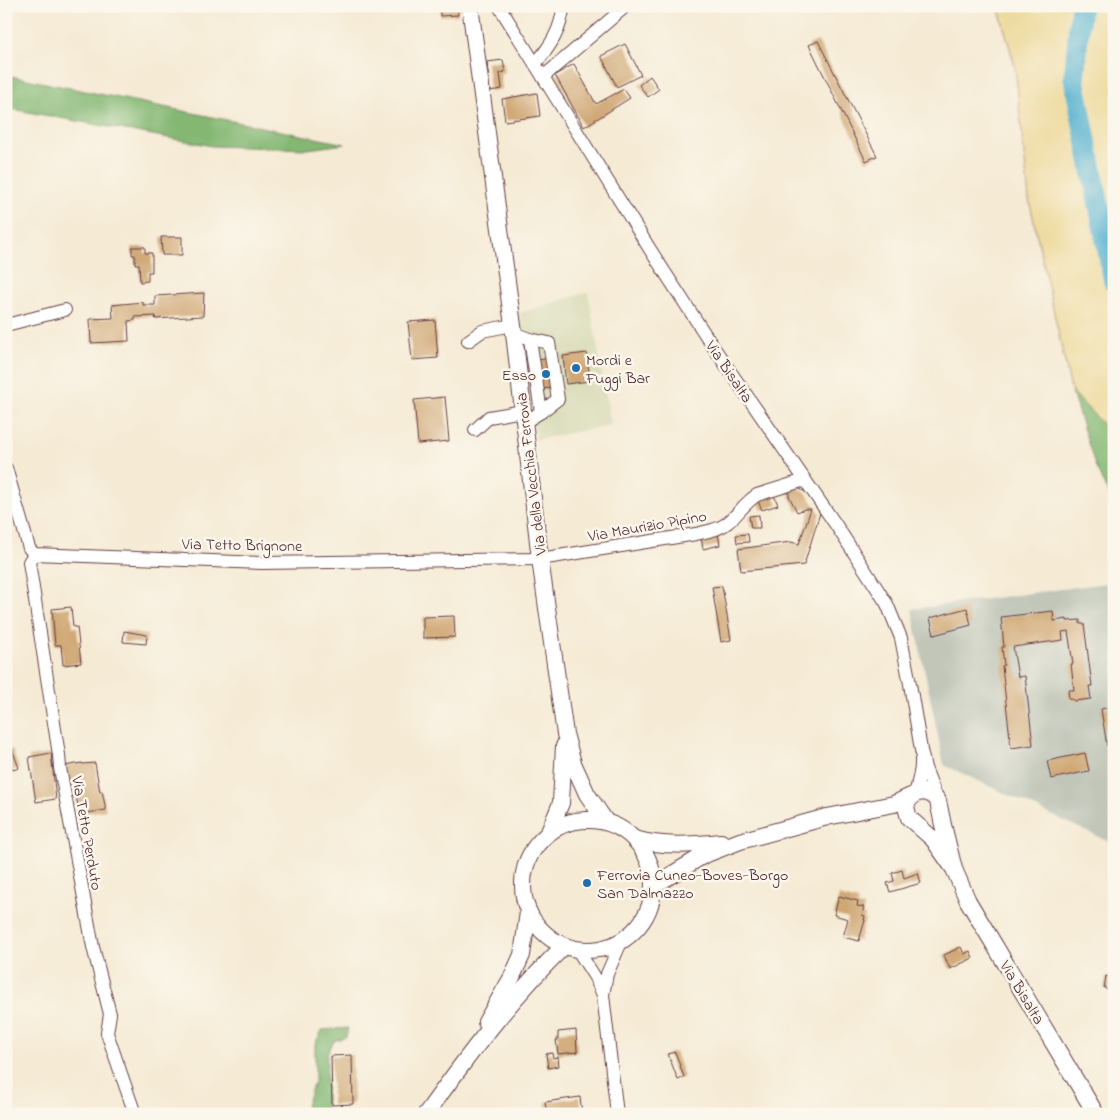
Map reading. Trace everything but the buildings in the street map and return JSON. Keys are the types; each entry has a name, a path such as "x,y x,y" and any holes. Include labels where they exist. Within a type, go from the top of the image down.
{"main road":[{"name":"Via della Vecchia Ferrovia","path":"470,6 513,329 540,560 565,734 573,763 587,794 606,822"},
{"name":"Via della Vecchia Ferrovia","path":"549,832 561,803 565,734"},
{"path":"653,886 704,855 740,841 827,817 894,804 926,792 935,797 939,806 935,821 930,824 916,824 891,813 867,810"},
{"name":"Via Bisalta","path":"914,795 906,807 906,813 939,847 954,869"},
{"name":"Via Bisalta","path":"939,806 954,869 968,901 1096,1114"},
{"path":"586,819 606,822 622,829 634,839 645,853 651,869 653,886 650,902 644,917 635,930 622,940 592,950 570,947 549,938 537,926 528,912 522,891 524,869 533,848 549,832 566,823 586,819"},
{"path":"634,839 653,844 682,845 740,841"},
{"path":"462,1063 512,977 522,955 528,912"},
{"path":"426,1114 462,1063 537,972 570,947"}],"street":[{"name":"Via Bisalta","path":"499,6 714,348 887,604 901,638 925,768 939,806"},
{"path":"534,64 549,46 559,27 563,6"},
{"path":"543,77 626,6"},
{"path":"6,325 66,310"},
{"path":"468,341 482,331 513,329 530,339 549,343 558,399 541,412 524,417 490,417 475,430"},
{"path":"530,339 541,412"},
{"path":"6,468 29,548 34,554"},
{"name":"Via Maurizio Pipino","path":"540,560 696,534 720,528 750,499 757,495 805,480"},
{"name":"Via Tetto Brignone","path":"34,554 262,562 540,560"},
{"name":"Via Tetto Perduto","path":"34,554 29,562 60,768 94,947 110,1014 107,1033 136,1114"},
{"name":"Via Bisalta","path":"914,795 921,770 921,750"},
{"path":"602,995 607,974 622,940"},
{"path":"570,947 589,967 602,995 617,1114"}],"shaded area":[{"path":"588,292 611,425 536,440 520,313"},
{"path":"1114,582 1114,844 944,765 912,609"}],"green space":[{"path":"6,75 345,144 308,149 212,146 6,108"},
{"path":"1071,390 1114,436 1114,505 1096,468"},
{"path":"348,1028 346,1037 334,1041 327,1054 326,1114 303,1114 315,1079 315,1044 322,1030"}],"sand":[{"path":"998,6 1114,6 1114,436 1071,390 1029,199 1015,66"}],"waterway":[{"path":"1081,6 1074,79 1114,282"}],"place":[{"name":"Mordi e Fuggi Bar","path":"576,368"},
{"name":"Esso","path":"546,374"},
{"name":"Ferrovia Cuneo-Boves-Borgo San Dalmazzo","path":"587,883"}]}
